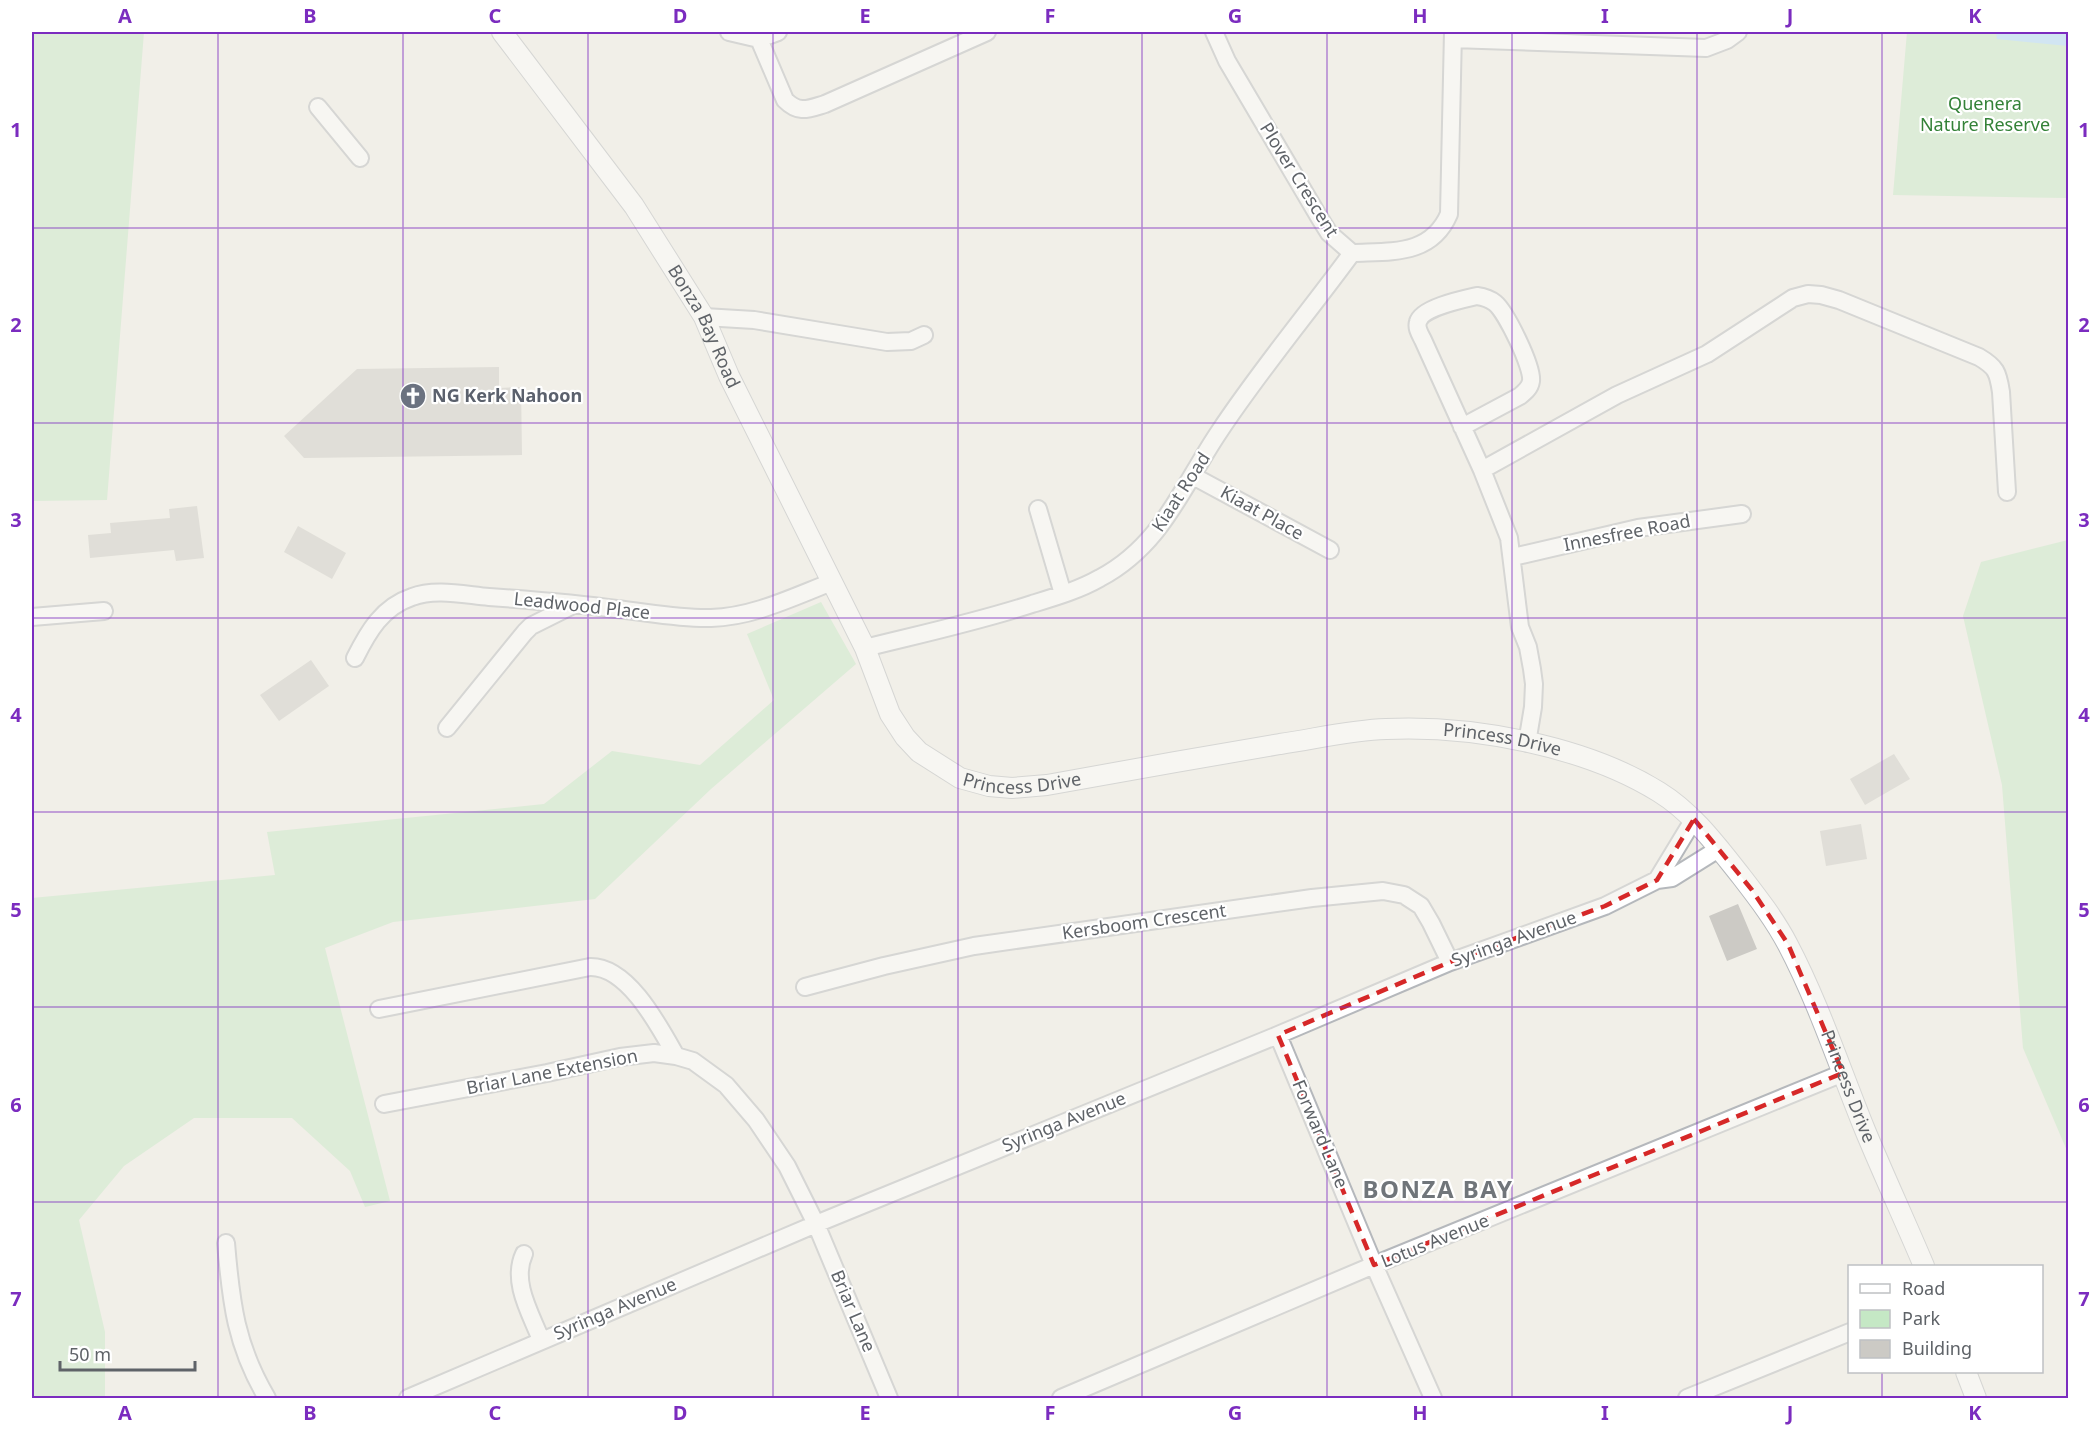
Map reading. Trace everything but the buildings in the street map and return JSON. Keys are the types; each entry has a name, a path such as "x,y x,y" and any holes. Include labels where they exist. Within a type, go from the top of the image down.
{"street":[{"name":"Bonza Bay Road","path":"502,32 634,206 704,316 729,376 865,648"},
{"path":"729,32 759,39 778,32"},
{"path":"759,39 785,100 798,110 825,104 987,32"},
{"name":"Plover Crescent","path":"1214,32 1227,61 1318,217 1329,233 1352,253 1403,249 1422,245 1443,229 1449,214 1453,35"},
{"path":"1453,35 1706,48 1727,40 1738,32"},
{"path":"318,107 360,158"},
{"name":"Kiaat Road","path":"865,648 992,617 1063,594 1099,579 1118,567 1138,550 1167,519 1218,433 1352,253"},
{"path":"1482,470 1617,395 1707,354 1792,298 1808,294 1839,300 1892,320 1979,357 1992,365 1999,376 2001,392 2007,492"},
{"path":"1462,427 1520,396 1527,390 1531,380 1527,363 1503,312 1486,297 1477,296 1426,311 1418,322 1418,329 1462,427 1482,470 1509,538 1520,627 1528,647 1534,684 1527,743"},
{"path":"704,316 754,320 887,342 911,341 924,335"},
{"name":"Kiaat Place","path":"1193,476 1330,550"},
{"path":"1038,509 1063,594"},
{"name":"Innesfree Road","path":"1513,557 1638,528 1742,514"},
{"name":"Leadwood Place","path":"355,658 370,628 390,608 413,596 437,593 710,618 764,609 832,582"},
{"path":"447,729 531,626 576,604"},
{"path":"32,617 104,611"},
{"name":"Princess Drive","path":"865,648 890,714 905,737 919,752 960,778 989,786 1012,789 1047,785 1384,729 1444,730 1493,736 1571,753 1623,772 1661,793 1694,819 1720,848 1767,911 1788,944 1924,1265"},
{"path":"1657,880 1694,819"},
{"name":"Syringa Avenue","path":"408,1398 816,1224 1450,962 1605,906 1657,880 1672,878 1720,848"},
{"name":"Kersboom Crescent","path":"805,987 974,946 1312,898 1383,891 1404,895 1420,906 1450,962"},
{"path":"379,1009 590,967 601,967 619,977 645,1006 676,1056"},
{"name":"Forward Lane","path":"1278,1035 1374,1265 1433,1398"},
{"name":"Briar Lane Extension","path":"384,1104 620,1057 654,1053 676,1056 693,1061 706,1069 726,1085 756,1120 787,1166 816,1224"},
{"name":"Lotus Avenue","path":"1061,1398 1374,1265 1843,1073"},
{"name":"Briar Lane","path":"816,1224 889,1398"},
{"path":"226,1244 232,1306 242,1349 267,1398"},
{"path":"524,1254 519,1265 521,1289 541,1340"},
{"path":"1687,1398 1848,1333"},
{"path":"1966,1373 1976,1398"}],"highlighted area":[{"path":"1694,819 1752,890 1788,944 1843,1073 1374,1265 1278,1035 1450,962 1605,906 1657,880"}],"green space":[{"path":"32,32 144,32 107,500 32,501"},
{"name":"Quenera Nature Reserve","path":"1907,32 2068,32 2068,198 1893,195"},
{"path":"2068,540 2068,1153 2023,1048 2002,785 1963,616 1981,562"},
{"path":"821,602 856,664 711,789 595,899 393,922 325,948 390,1201 365,1207 350,1171 292,1118 194,1118 124,1166 79,1220 105,1332 105,1398 32,1398 32,898 275,875 267,832 544,804 612,751 700,765 774,700 747,634"}],"water":[{"path":"1996,32 2068,32 2068,46 1997,39"}],"place":[{"name":"NG Kerk Nahoon","path":"413,396"}],"district":[{"name":"BONZA BAY","path":"1438,1190"}]}
